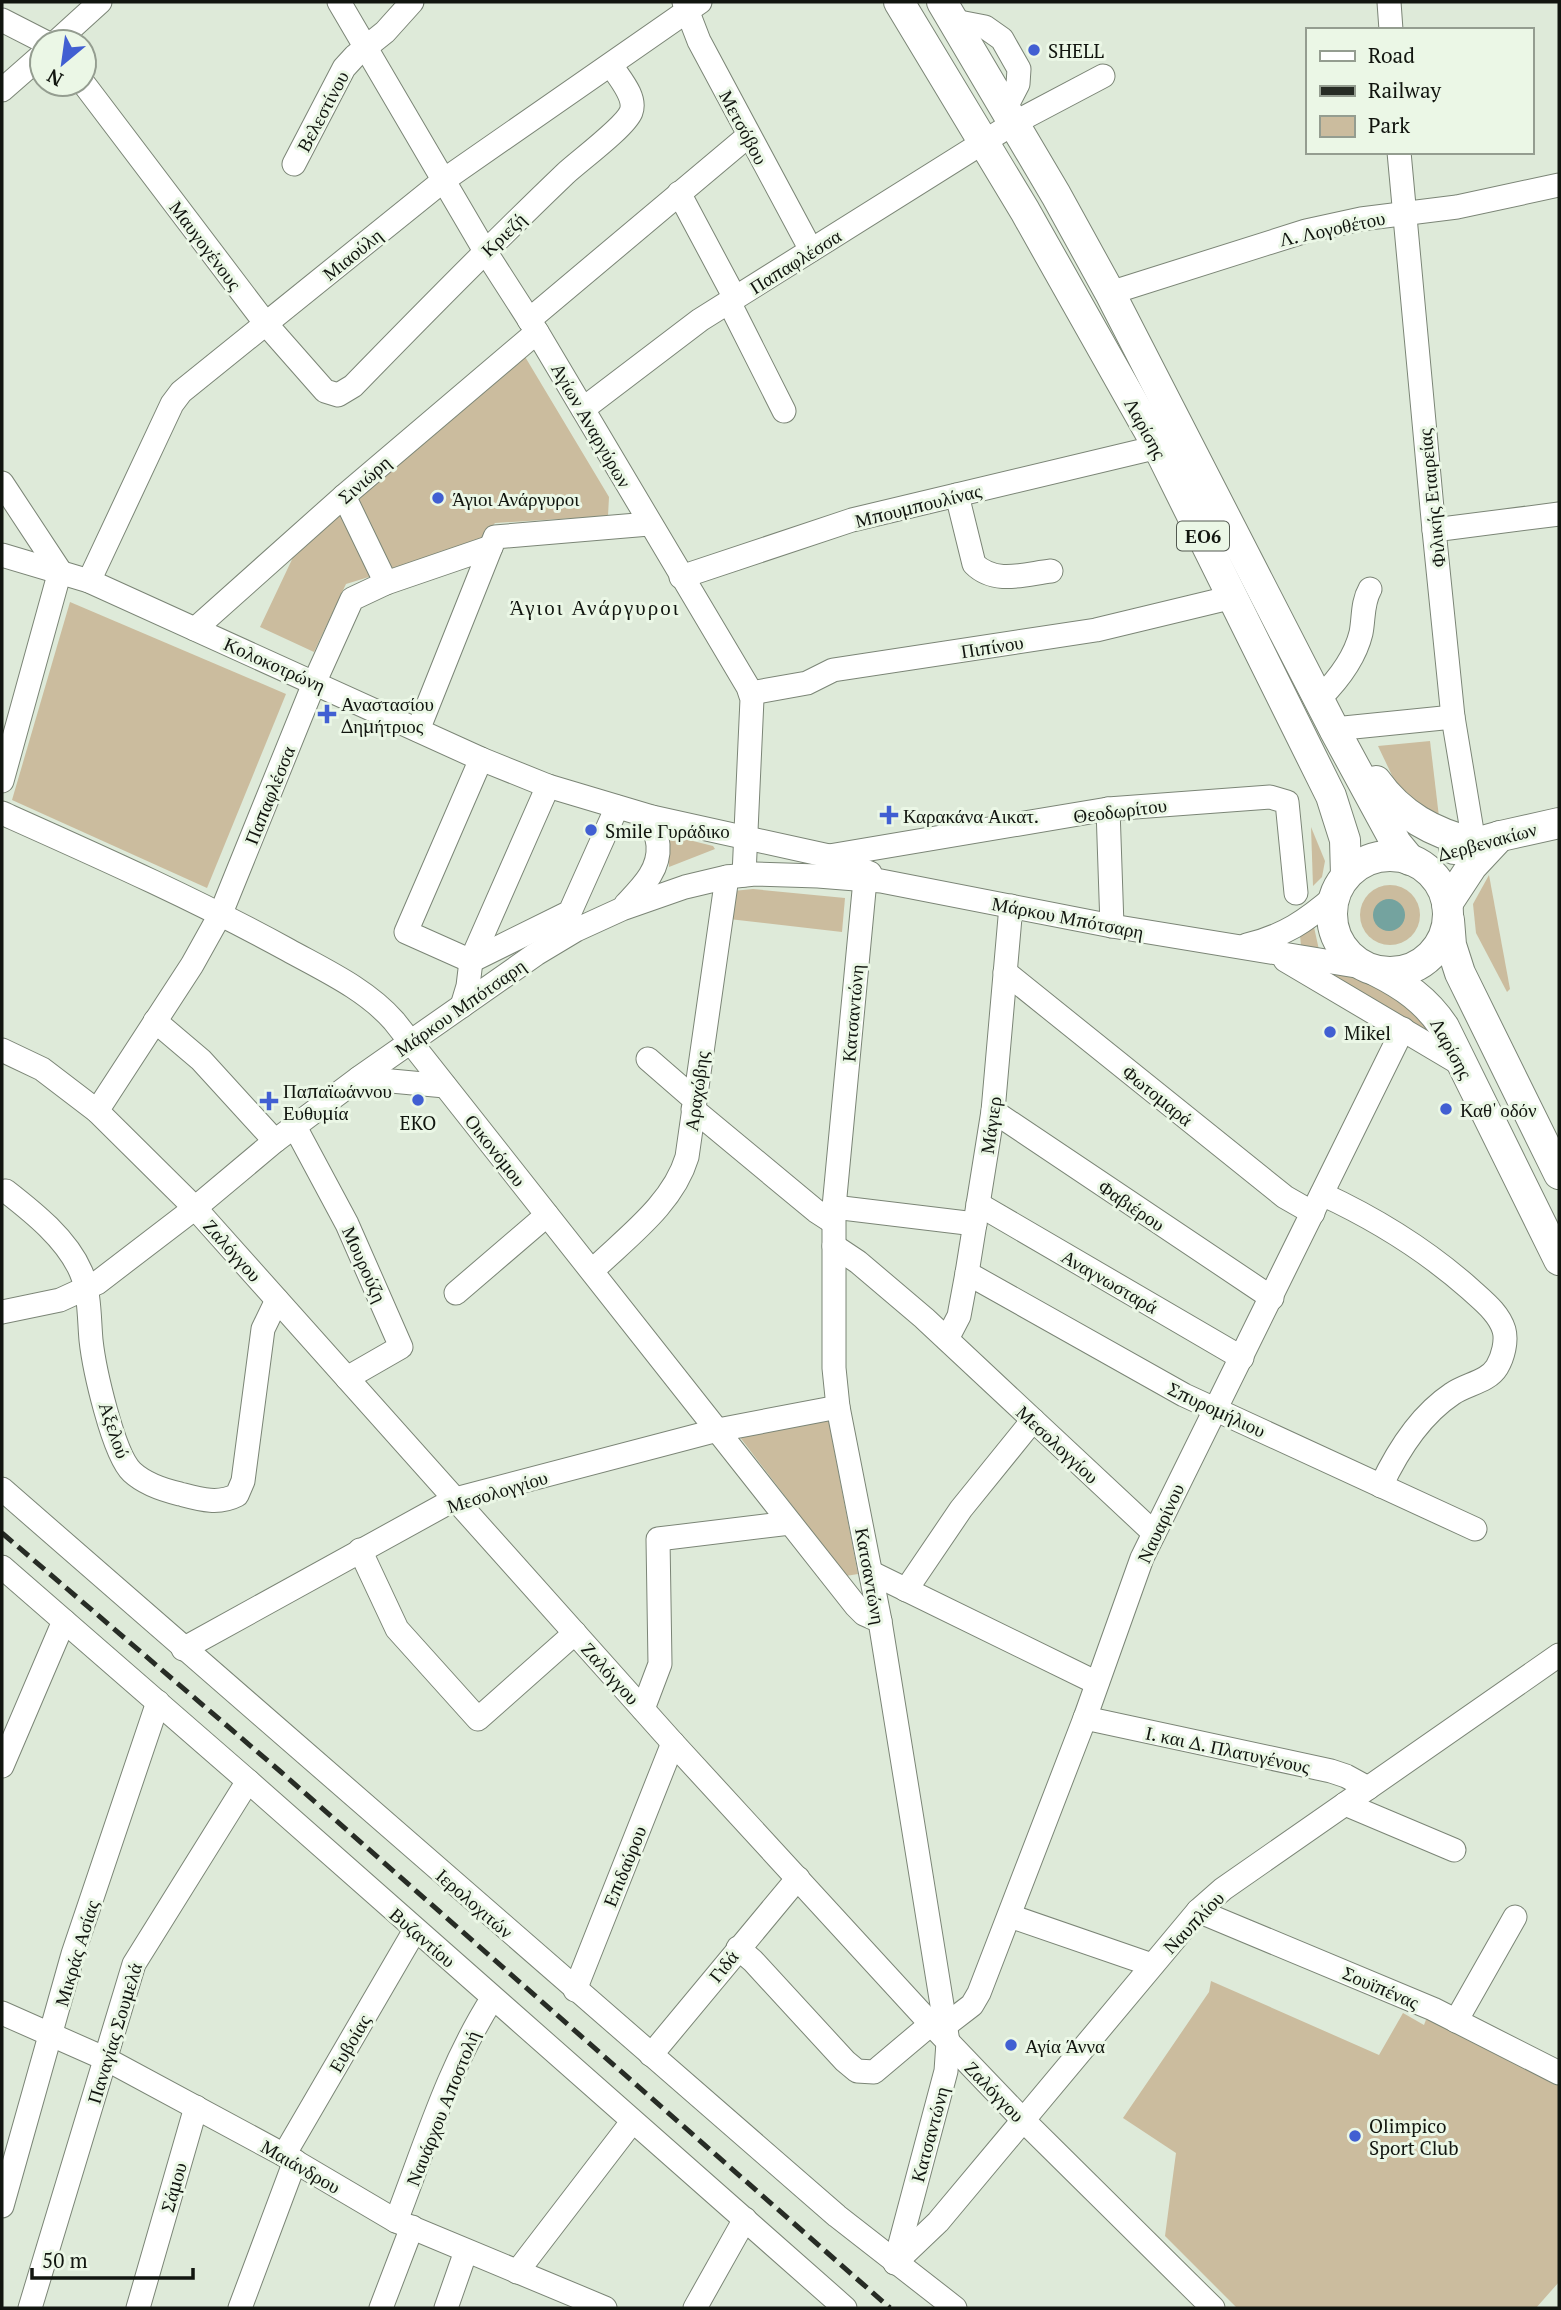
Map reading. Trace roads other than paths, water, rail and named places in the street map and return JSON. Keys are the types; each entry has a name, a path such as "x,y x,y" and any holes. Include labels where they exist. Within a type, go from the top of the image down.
{"main road":[{"name":"Λαρίσης","path":"899,2 984,141 1158,447 1233,597 1335,806 1345,840 1340,885"},
{"name":"Λαρίσης","path":"948,11 1111,293 1334,729 1396,843 1413,861"},
{"path":"1334,729 1356,752 1383,791 1403,812 1433,830 1487,839 1448,908 1444,937 1430,957 1409,970 1392,972 1372,969"},
{"name":"Δερβενακίων","path":"1413,861 1487,839 1559,823"},
{"path":"1340,885 1362,863 1375,858 1394,856 1413,861"},
{"name":"ΕΟ6","path":"1413,861 1428,869 1438,881 1448,908"},
{"name":"ΕΟ6","path":"1340,885 1332,916 1338,940 1353,960 1372,969"},
{"name":"Λαρίσης","path":"1448,908 1451,945 1460,973 1559,1174"},
{"name":"Λαρίσης","path":"1372,969 1405,987 1429,1007 1444,1027 1559,1260"}],"street":[{"path":"71,28 100,2"},
{"name":"Αγίων Αναργύρων","path":"339,2 751,694"},
{"name":"Βελεστίνου","path":"294,164 344,68 385,32 412,2"},
{"path":"1389,2 1391,28"},
{"name":"Μιαούλη","path":"89,581 177,397 444,180 611,65 690,5"},
{"name":"Μετσόβου","path":"690,5 695,35 811,250"},
{"path":"2,20 28,33"},
{"name":"Κριεζή","path":"338,395 353,386 485,251 630,114 633,101 611,65"},
{"path":"2,90 28,67"},
{"name":"Παπαφλέσσα","path":"583,410 700,320 984,141 1009,116 1102,76"},
{"name":"Μαυγογένους","path":"95,98 267,324 325,391 338,395"},
{"name":"Σινιώρη","path":"195,629 679,193 748,136"},
{"name":"Φιλικής Εταιρείας","path":"1399,154 1453,717 1487,839"},
{"name":"Λ. Λογοθέτου","path":"1111,293 1306,230 1457,206 1559,185"},
{"path":"679,193 784,411"},
{"name":"Μπουμπουλίνας","path":"681,577 852,520 1158,447"},
{"path":"2,483 60,571 2,781"},
{"path":"957,495 974,564 980,569 1003,577 1051,571"},
{"path":"344,496 386,583"},
{"path":"1434,530 1559,514"},
{"name":"Παπαφλέσσα","path":"97,1111 192,965 221,913 315,681 352,599 493,542 649,524"},
{"path":"418,730 493,542"},
{"name":"Κολοκοτρώνη","path":"2,555 89,581 315,681 481,759 548,786 652,817 746,838"},
{"path":"1320,698 1335,683 1353,653 1370,589"},
{"name":"Πιπίνου","path":"751,694 807,683 833,670 1096,630 1233,597"},
{"path":"736,876 746,838 751,694"},
{"path":"1334,729 1453,717"},
{"path":"471,961 406,932 481,759"},
{"path":"462,1006 471,961 548,786"},
{"name":"Θεοδωρίτου","path":"829,856 1108,809 1270,797 1287,802 1296,893"},
{"path":"471,961 569,912 617,807"},
{"path":"1108,809 1112,926"},
{"name":"Οικονόμου","path":"2,813 221,913 364,995 386,1013 593,1270 856,1606 864,1614 880,1621"},
{"path":"622,909 642,887 656,865 658,847 652,817"},
{"name":"Μάρκου Μπότσαρη","path":"746,838 829,856 898,884"},
{"name":"Μάρκου Μπότσαρη","path":"2,1312 60,1300 87,1289 195,1208 275,1141 536,954 576,930 622,909 685,887 736,876 806,875 865,880 1237,948 1372,969"},
{"name":"Αραχώβης","path":"593,1270 652,1212 682,1173 736,876"},
{"name":"Κατσαντώνη","path":"865,880 834,1214 834,1356 838,1406 880,1621 946,2071 895,2263"},
{"path":"1237,948 1282,935 1301,923 1340,885"},
{"name":"Μάγιερ","path":"947,1339 958,1316 967,1273 993,1111 1011,906"},
{"path":"1277,954 1464,1066"},
{"name":"Φωτομαρά","path":"1005,972 1285,1197 1355,1210 1412,1243 1457,1277 1496,1315 1505,1335 1497,1368 1486,1377 1453,1393 1435,1409 1399,1450 1381,1486"},
{"path":"155,1021 201,1060 275,1141"},
{"name":"Ναυαρίνου","path":"738,1948 857,2071 874,2072 942,2030 972,2006 1010,1916 1154,1532 1403,1029"},
{"name":"Ζαλόγγου","path":"2,1050 42,1069 97,1111 195,1208 797,1878 942,2030 1023,2120 1213,2308"},
{"name":"Αναγνωσταρά","path":"648,1059 694,1104 816,1211 834,1214 976,1214 1242,1358"},
{"path":"359,1079 445,1086"},
{"name":"Φαβιέρου","path":"993,1111 1272,1298"},
{"name":"Μουρούζη","path":"295,1127 347,1224 401,1347 347,1378"},
{"name":"Αξελού","path":"6,1191 40,1219 60,1241 80,1270 87,1289 96,1368 119,1448 127,1466 141,1479 157,1487 210,1501 237,1495 241,1487 263,1329 277,1300"},
{"path":"456,1293 547,1215"},
{"name":"Μεσολογγίου","path":"834,1246 887,1286 947,1339 1154,1532"},
{"name":"Σπυρομήλιου","path":"967,1273 1124,1363 1216,1410 1475,1529"},
{"name":"Μεσολογγίου","path":"183,1648 455,1500 718,1430 838,1406"},
{"path":"906,1590 961,1509 1033,1420"},
{"name":"Ιερολοχιτών","path":"2,1489 845,2224 955,2308"},
{"path":"643,1709 660,1664 658,1539 790,1523"},
{"path":"360,1550 397,1629 478,1719 575,1633"},
{"name":"Βυζαντίου","path":"2,1567 845,2308"},
{"path":"872,1573 1097,1683"},
{"path":"2,1766 64,1622"},
{"name":"Ναυπλίου","path":"895,2263 938,2222 1198,1911 1223,1889 1559,1655"},
{"name":"Μικράς Ασίας","path":"2,2206 73,1954 158,1702"},
{"name":"Ι. και Δ. Πλατυγένους","path":"1085,1718 1331,1771 1368,1788"},
{"name":"Επιδαύρου","path":"575,1990 674,1743"},
{"name":"Παναγίας Σουμελά","path":"30,2308 134,1964 248,1781"},
{"path":"1346,1804 1454,1850"},
{"name":"Γιδά","path":"651,2055 797,1878"},
{"name":"Σουϊπένας","path":"1198,1911 1456,2021 1558,2069"},
{"path":"1010,1916 1152,1965"},
{"path":"1456,2021 1515,1917"},
{"name":"Ευβοίας","path":"240,2308 289,2158 415,1930"},
{"name":"Ναυάρχου Αποστολή","path":"381,2308 404,2224 453,2074 473,2028 492,1999"},
{"name":"Μαιάνδρου","path":"2,2013 106,2059 404,2224 517,2272 561,2300 605,2308"},
{"name":"Σάμου","path":"138,2308 196,2107"},
{"path":"517,2272 632,2122"},
{"path":"695,2308 745,2219"},
{"path":"446,2308 466,2251"}],"water":[{"path":"1389,899 1401,903 1405,915 1401,927 1389,931 1377,927 1373,915 1377,903"}],"railway":[{"path":"2,1533 281,1772 890,2308"}],"place":[{"name":"SHELL","path":"1034,50"},
{"name":"Άγιοι Ανάργυροι","path":"438,498"},
{"name":"Αναστασίου Δημήτριος","path":"327,714"},
{"name":"Καρακάνα Αικατ.","path":"889,815"},
{"name":"Smile Γυράδικο","path":"591,830"},
{"name":"Mikel","path":"1330,1032"},
{"name":"EKO","path":"418,1100"},
{"name":"Παπαϊωάννου Ευθυμία","path":"269,1101"},
{"name":"Καθ' οδόν","path":"1446,1109"},
{"name":"Αγία Άννα","path":"1011,2045"},
{"name":"Olimpico Sport Club","path":"1355,2136"}],"district":[{"name":"Άγιοι Ανάργυροι","path":"595,607"}]}
